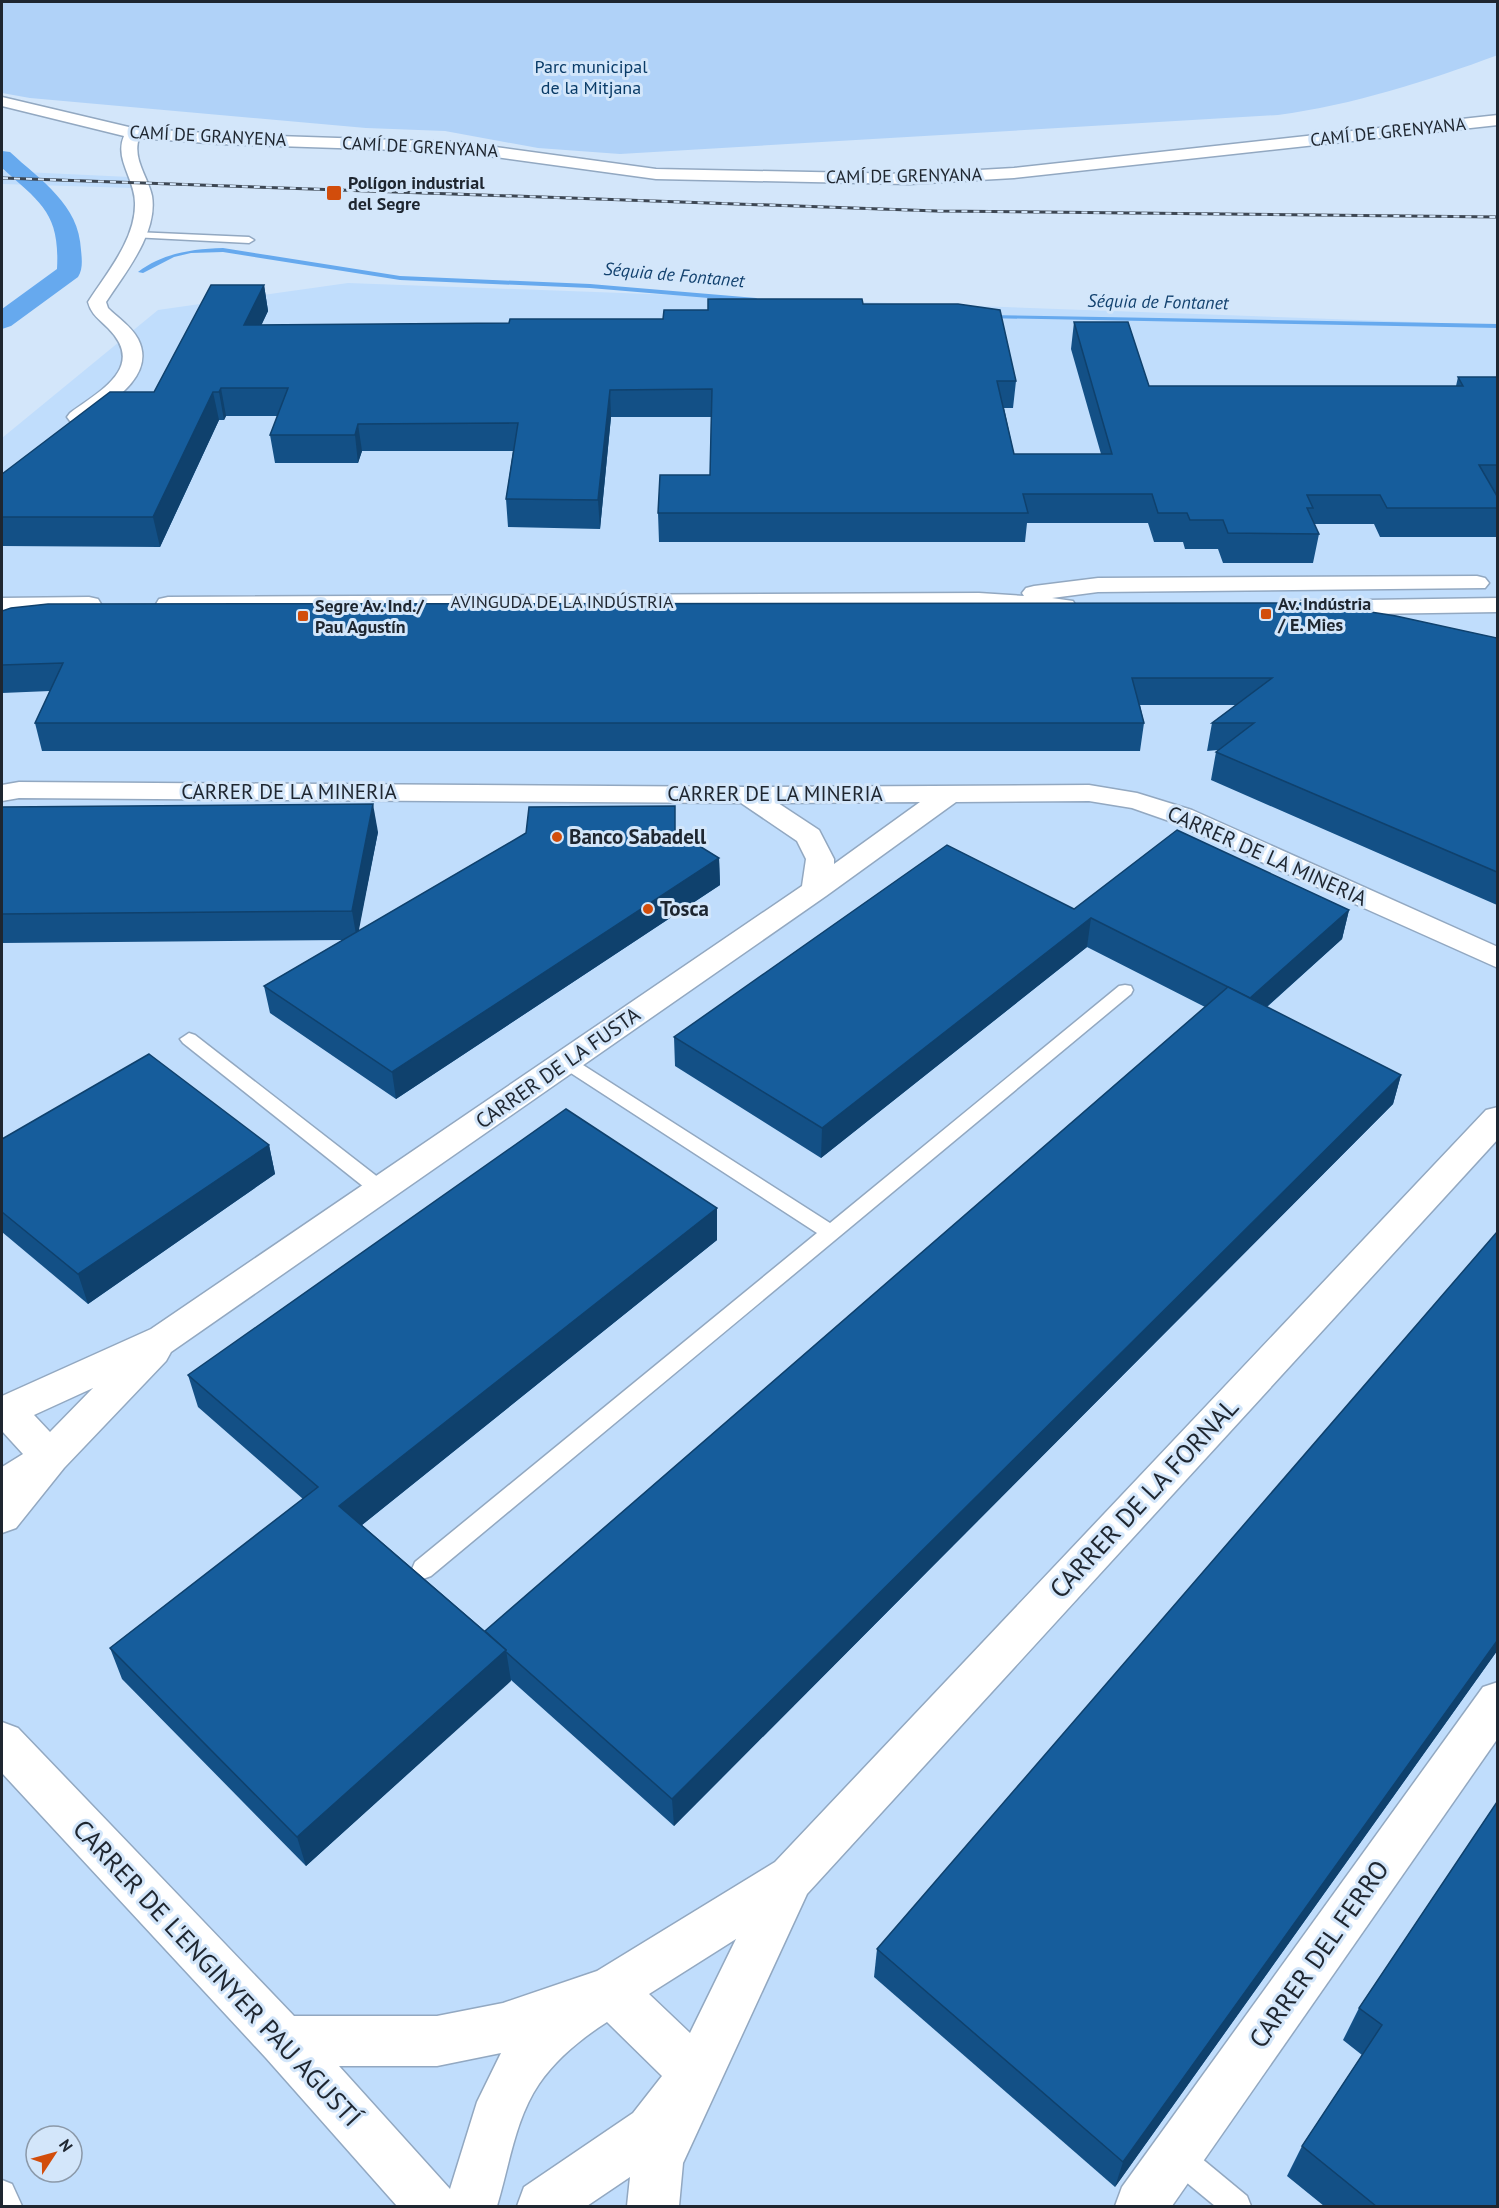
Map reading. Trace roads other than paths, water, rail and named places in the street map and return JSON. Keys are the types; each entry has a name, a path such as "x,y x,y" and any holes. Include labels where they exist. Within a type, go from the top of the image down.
{"street":[{"name":"CAMÍ DE GRANYENA","path":"2,102 133,133 309,141"},
{"name":"CAMÍ DE GRENYANA","path":"309,141 499,151 656,174 909,179 1114,163 1497,120"},
{"path":"57,432 113,392 131,370 135,349 132,340 102,312 97,302 122,263 135,235 144,203 141,183 129,157 133,133"},
{"name":"AVINGUDA DE LA INDÚSTRIA","path":"979,600 1098,585 1497,583"},
{"name":"AVINGUDA DE LA INDÚSTRIA","path":"145,604 979,600 1103,608"},
{"path":"2,605 109,604"},
{"path":"1431,628 1289,608 1497,605"},
{"name":"CARRER DE LA MINERIA","path":"7,790 747,795 1089,793 1137,801 1182,816 1497,959"},
{"name":"CARRER DE LA FUSTA","path":"50,1457 3,1412 164,1339 816,890 949,794"},
{"path":"747,795 809,836 820,859 816,890"},
{"name":"CARRER DE LA FORNAL","path":"471,2206 502,2102 521,2066 548,2036 610,1990 791,1878 1497,1118"},
{"name":"CARRER DE LA FUSTA","path":"2,1516 50,1457 164,1339"},
{"name":"CARRER DE LA FUSTA","path":"2,1487 50,1457"},
{"name":"CARRER DEL FERRO","path":"1141,2206 1497,1701"},
{"name":"CARRER DE L'ENGINYER PAU AGUSTÍ","path":"2,1742 283,2041 431,2206"},
{"name":"CARRER DE LA FORNAL","path":"653,2206 657,2162 696,2074 791,1878"},
{"path":"610,1990 696,2074"},
{"name":"CARRER DE LA FORNAL","path":"283,2041 437,2041 503,2028 610,1990"},
{"name":"CARRER DE LA FORNAL","path":"543,2206 651,2131 696,2074"}],"lane":[{"path":"135,235 249,240"},
{"path":"423,1569 1125,990"},
{"path":"189,1039 381,1190"},
{"path":"566,1062 831,1233"},
{"path":"1176,2156 1237,2206"},
{"path":"2,2194 8,2206"}],"waterway":[{"path":"2,157 47,198 62,216 67,229 70,255 69,272 2,321"},
{"name":"Séquia de Fontanet","path":"141,272 172,256 191,251 223,250 400,278 590,286 756,300"},
{"name":"Séquia de Fontanet","path":"986,317 1498,326"}],"railway":[{"path":"2,178 937,211 1498,217"}],"place":[{"name":"Polígon industrial del Segre","path":"334,193"},
{"name":"Av. Indústria / E. Mies","path":"1266,614"},
{"name":"Segre Av. Ind./ Pau Agustín","path":"303,616"},
{"name":"Banco Sabadell","path":"557,837"},
{"name":"Tosca","path":"648,909"}],"park label":[{"name":"Parc municipal de la Mitjana","path":"591,77"}]}
